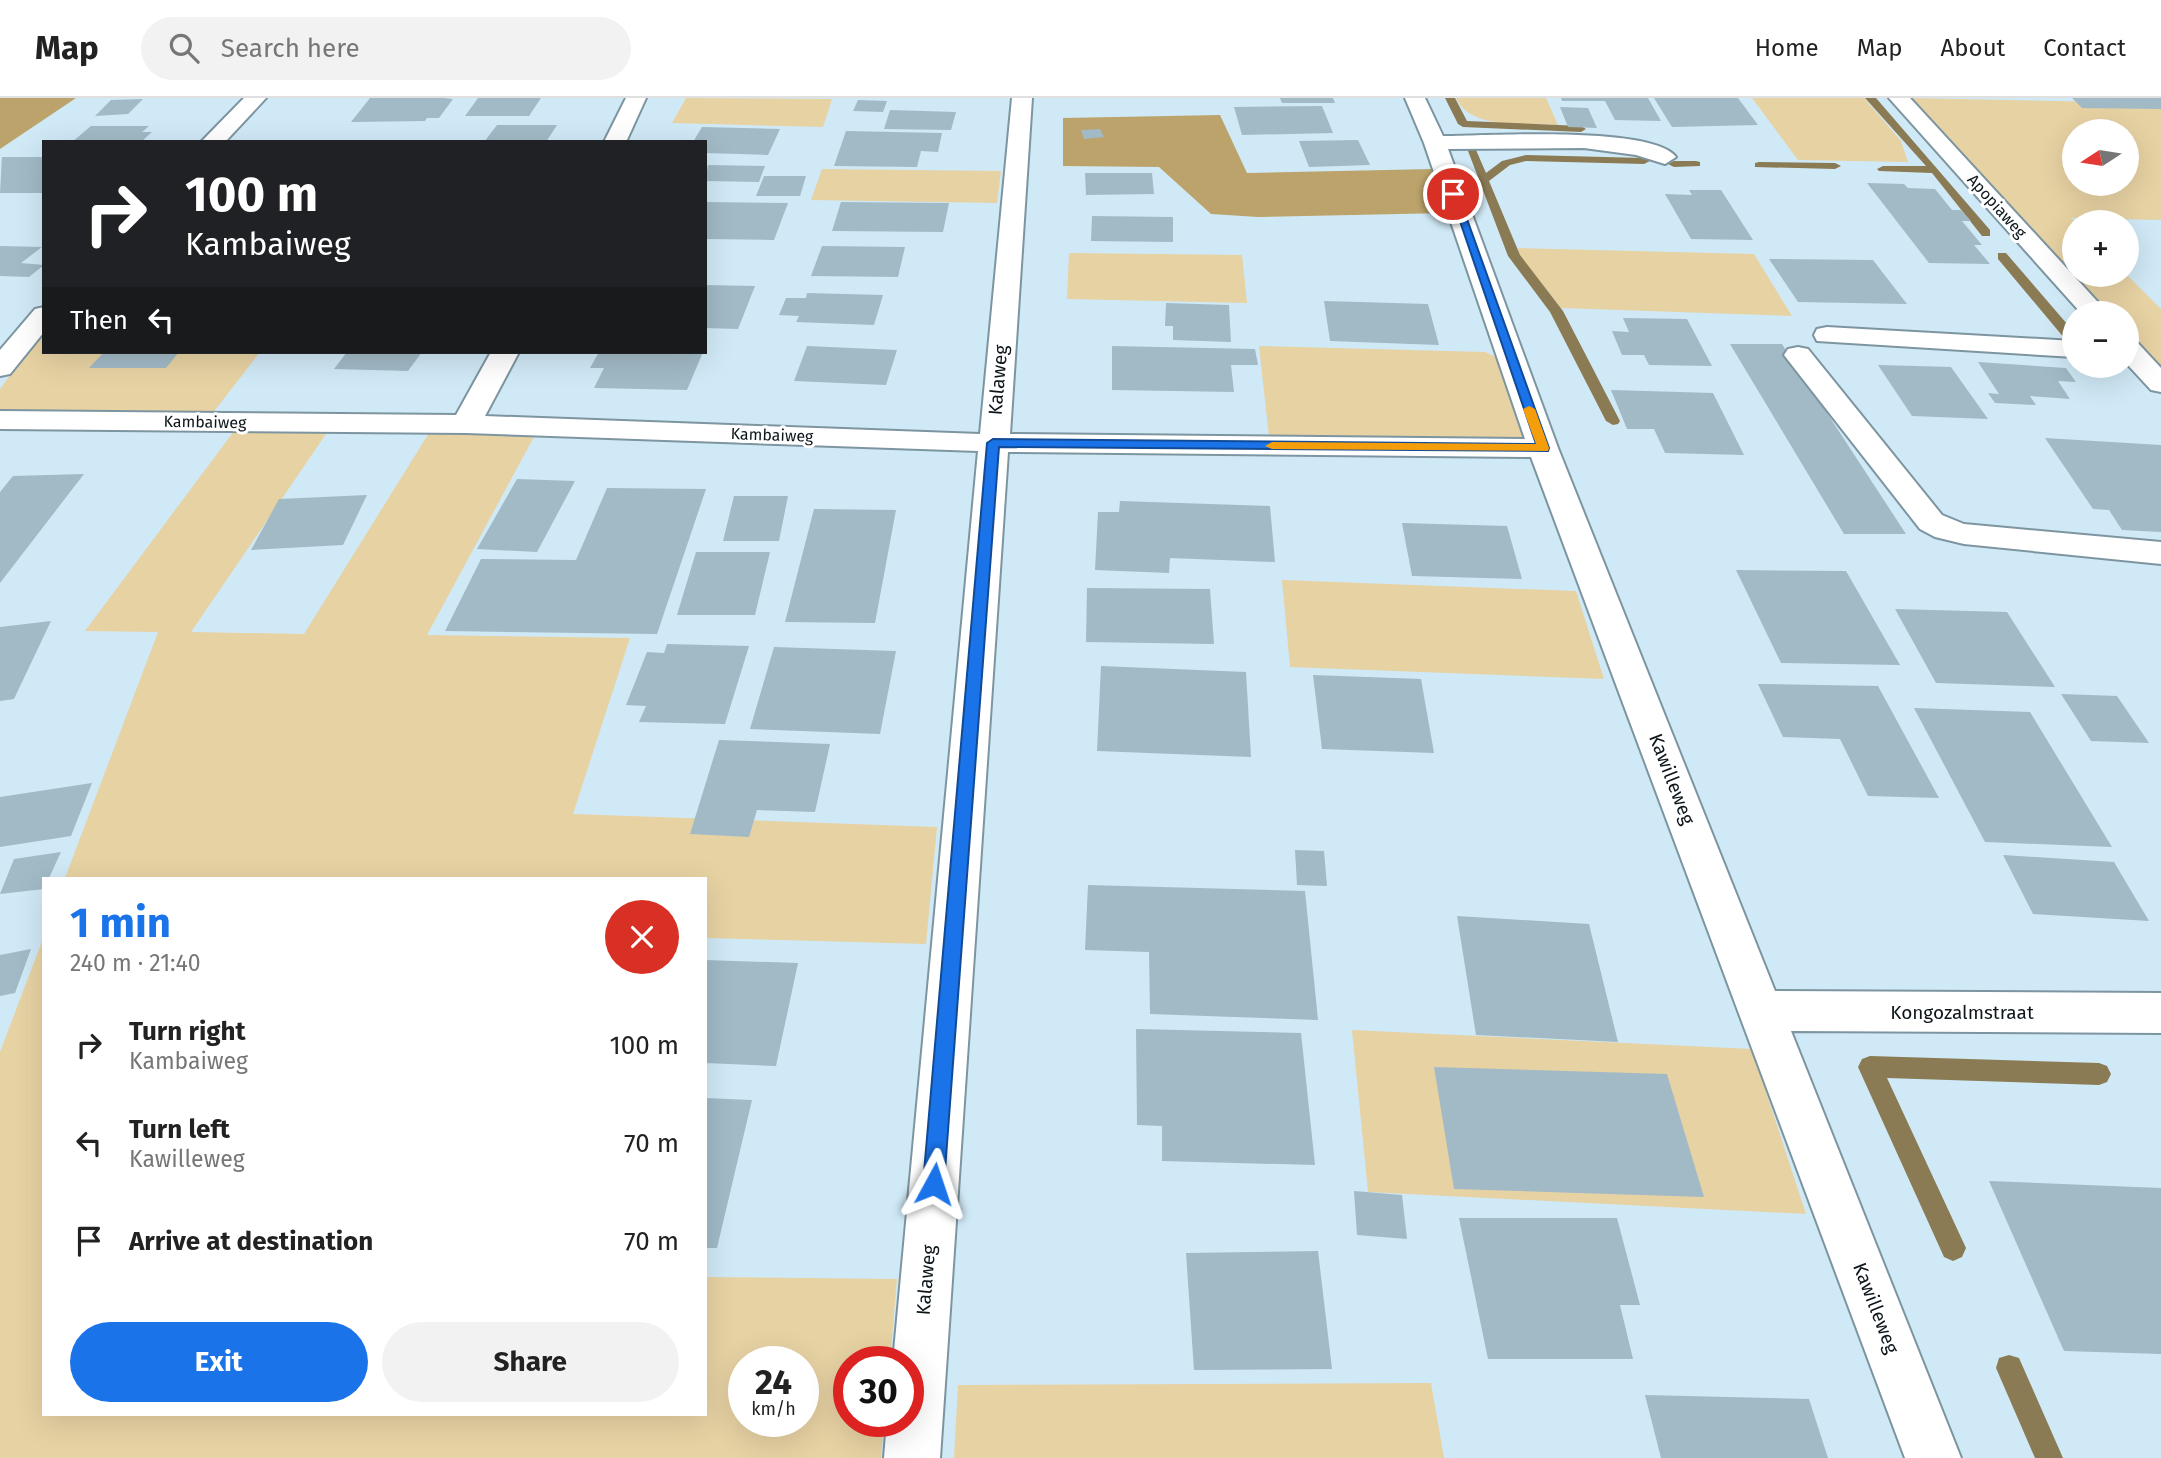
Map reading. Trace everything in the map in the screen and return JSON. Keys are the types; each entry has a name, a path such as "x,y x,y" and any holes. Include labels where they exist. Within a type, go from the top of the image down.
{"street":[{"path":"214,140 256,98"},
{"path":"616,140 636,98"},
{"name":"Kalaweg","path":"912,1458 1022,98"},
{"name":"Kawilleweg","path":"1415,98 1435,143 1543,448 1933,1458"},
{"name":"Apopiaweg","path":"1899,98 2084,301"},
{"path":"1435,143 1612,142 1642,147 1665,157"},
{"path":"0,368 42,317"},
{"path":"1827,335 2062,348"},
{"path":"466,424 504,354"},
{"path":"1798,355 1931,522 1964,534 2161,553"},
{"path":"2139,361 2161,384"},
{"name":"Kambaiweg","path":"0,420 466,424 993,443 1543,448"},
{"name":"Kongozalmstraat","path":"1762,1011 2161,1013"}],"shaded area":[{"path":"0,98 76,98 0,149"},
{"path":"686,98 832,99 823,127 672,123"},
{"path":"1456,98 1546,98 1558,125 1487,121 1463,109"},
{"path":"1752,98 1864,98 1901,141 1908,162 1798,160"},
{"path":"1908,98 2161,103 2161,220 2139,220 2139,210 2062,210 2062,264"},
{"path":"1220,115 1247,173 1432,169 1447,213 1258,217 1211,214 1159,167 1063,166 1063,118"},
{"path":"822,169 1001,171 997,203 811,200"},
{"path":"1518,248 1754,254 1792,316 1561,308 1519,255"},
{"path":"1069,253 1242,255 1247,303 1067,299"},
{"path":"2084,287 2139,287 2161,309 2161,371 2139,347 2139,301 2097,301"},
{"path":"42,332 42,354 258,354 212,414 8,414 0,409 0,389"},
{"path":"1259,346 1485,352 1499,358 1523,437 1511,441 1269,437"},
{"path":"234,431 328,431 191,632 304,634 429,433 535,435 427,635 630,638 573,814 937,827 926,944 707,938 707,877 65,877 158,632 85,631"},
{"path":"1282,580 1576,591 1604,679 1290,667"},
{"path":"42,941 42,1416 707,1416 707,1277 897,1279 891,1346 833,1346 833,1437 883,1437 881,1458 0,1458 0,1052"},
{"path":"1352,1030 1752,1049 1806,1214 1368,1192"},
{"path":"1431,1383 1444,1458 954,1458 958,1385"}],"building":[{"path":"370,98 453,99 439,118 427,118 425,121 351,122"},
{"path":"478,98 541,98 529,116 465,116"},
{"path":"1280,98 1333,98 1335,103 1282,103"},
{"path":"1561,98 1648,98 1661,121 1615,120 1605,101 1562,101"},
{"path":"1654,98 1738,98 1758,125 1672,127"},
{"path":"2072,98 2161,98 2161,109 2082,108"},
{"path":"143,99 128,114 95,116 111,100"},
{"path":"858,100 887,101 883,112 853,111"},
{"path":"1322,106 1333,133 1242,135 1234,107"},
{"path":"1560,107 1588,108 1597,128 1568,127"},
{"path":"890,110 956,112 951,130 884,129"},
{"path":"497,125 557,125 547,140 486,140"},
{"path":"91,126 149,126 142,132 152,132 143,140 74,140"},
{"path":"702,127 780,129 768,155 707,153 707,140 694,140"},
{"path":"1100,129 1104,137 1084,139 1081,130"},
{"path":"846,131 942,133 938,152 921,151 917,167 834,166"},
{"path":"1358,140 1370,165 1309,167 1299,141"},
{"path":"2,157 42,157 42,193 0,193"},
{"path":"708,165 765,166 759,182 707,181"},
{"path":"1085,173 1152,173 1154,194 1086,195"},
{"path":"764,176 806,176 800,196 756,196"},
{"path":"1867,183 1904,184 1908,188 1935,189 1952,210 1961,210 1971,221 1962,221 1982,245 1974,245 1990,264 1929,263"},
{"path":"1689,190 1721,190 1753,240 1691,239 1665,194 1692,195"},
{"path":"707,202 788,203 774,240 707,239"},
{"path":"841,202 949,203 943,232 832,231"},
{"path":"1092,216 1173,217 1173,242 1091,241"},
{"path":"0,246 42,247 21,263 42,265 29,277 0,276"},
{"path":"822,246 905,247 898,277 811,276"},
{"path":"1769,259 1873,260 1907,304 1798,302"},
{"path":"707,285 755,286 738,329 707,328"},
{"path":"807,293 883,295 874,325 796,322 799,316 779,315 786,298 806,298"},
{"path":"1324,301 1428,304 1439,345 1330,341"},
{"path":"1166,303 1229,305 1231,342 1173,340 1173,326 1165,326"},
{"path":"1623,318 1687,319 1712,366 1649,365 1644,355 1622,355 1612,331 1629,332"},
{"path":"1730,344 1782,344 1906,534 1844,534"},
{"path":"807,346 897,350 886,385 794,381"},
{"path":"1112,346 1255,349 1258,365 1231,365 1234,392 1112,390"},
{"path":"102,354 177,354 166,368 89,368"},
{"path":"345,354 421,354 408,371 334,369"},
{"path":"598,354 702,354 687,390 594,388 604,368 590,368"},
{"path":"1978,362 2062,368 2062,378 2073,378 2076,382 2058,381 2070,399 2030,396 2036,405 1995,403 1988,393 1999,394"},
{"path":"1878,365 1951,367 1988,419 1912,416"},
{"path":"1611,390 1713,393 1744,455 1665,453 1654,429 1627,429"},
{"path":"2045,438 2161,445 2161,532 2122,530 2109,510 2093,509"},
{"path":"84,474 0,583 0,492 13,476"},
{"path":"517,479 575,481 537,552 477,549"},
{"path":"607,488 706,489 657,634 445,631 481,559 576,560"},
{"path":"367,495 343,545 251,550 279,499"},
{"path":"734,496 788,496 779,541 723,541"},
{"path":"1120,501 1270,506 1275,562 1170,558 1169,573 1095,570 1098,512 1119,512"},
{"path":"814,509 896,510 875,623 785,622"},
{"path":"1402,523 1507,526 1522,579 1412,576"},
{"path":"696,552 770,552 755,615 677,615"},
{"path":"1736,570 1846,571 1900,665 1781,663"},
{"path":"1087,588 1210,589 1214,644 1086,642"},
{"path":"1895,609 2007,612 2055,687 1936,683"},
{"path":"51,621 14,699 0,701 0,627"},
{"path":"667,644 749,646 725,724 639,722 646,706 626,705 647,652 664,653"},
{"path":"774,647 896,651 880,734 750,729"},
{"path":"1101,666 1246,672 1251,757 1097,751"},
{"path":"1313,675 1421,679 1434,753 1322,749"},
{"path":"1758,684 1878,686 1939,798 1868,796 1840,739 1783,737"},
{"path":"2061,694 2117,696 2149,743 2091,741"},
{"path":"1914,708 2030,712 2112,847 1985,842"},
{"path":"719,740 830,744 815,812 757,810 749,837 690,834"},
{"path":"92,783 71,836 0,847 0,797"},
{"path":"1295,850 1324,851 1327,886 1297,885"},
{"path":"61,852 49,877 42,877 42,889 0,894 14,859"},
{"path":"2003,855 2114,862 2149,921 2033,914"},
{"path":"1088,885 1305,891 1318,1020 1150,1014 1149,952 1085,950"},
{"path":"1457,916 1589,924 1618,1042 1476,1035"},
{"path":"31,949 15,993 0,996 0,955"},
{"path":"707,960 798,963 776,1066 707,1063"},
{"path":"1136,1029 1301,1033 1315,1165 1162,1161 1162,1126 1137,1125"},
{"path":"1434,1067 1667,1074 1704,1197 1454,1189"},
{"path":"707,1098 752,1100 717,1248 707,1248"},
{"path":"1989,1181 2161,1188 2161,1354 2064,1351"},
{"path":"1354,1191 1402,1195 1407,1239 1357,1235"},
{"path":"1459,1218 1617,1218 1640,1305 1620,1305 1633,1359 1488,1359"},
{"path":"1318,1251 1332,1369 1194,1370 1186,1253"},
{"path":"1645,1395 1809,1399 1828,1458 1661,1458"}],"waterway":[{"path":"1450,98 1463,124 1581,129"},
{"path":"1870,98 1935,170"},
{"path":"1469,145 1514,256 1556,311 1613,421"},
{"path":"1484,180 1506,163 1526,158 1644,161"},
{"path":"1674,164 1696,164"},
{"path":"1759,165 1835,166"},
{"path":"1883,169 1935,170"},
{"path":"1935,170 1986,233"},
{"path":"2002,256 2062,327"},
{"path":"1953,1248 1870,1067 2099,1074"},
{"path":"2009,1368 2049,1458"}],"slow traffic":[{"path":"1272,446 1543,448 1529,409"}],"route":[{"path":"934,1184 993,443 1543,448 1453,194"}]}
